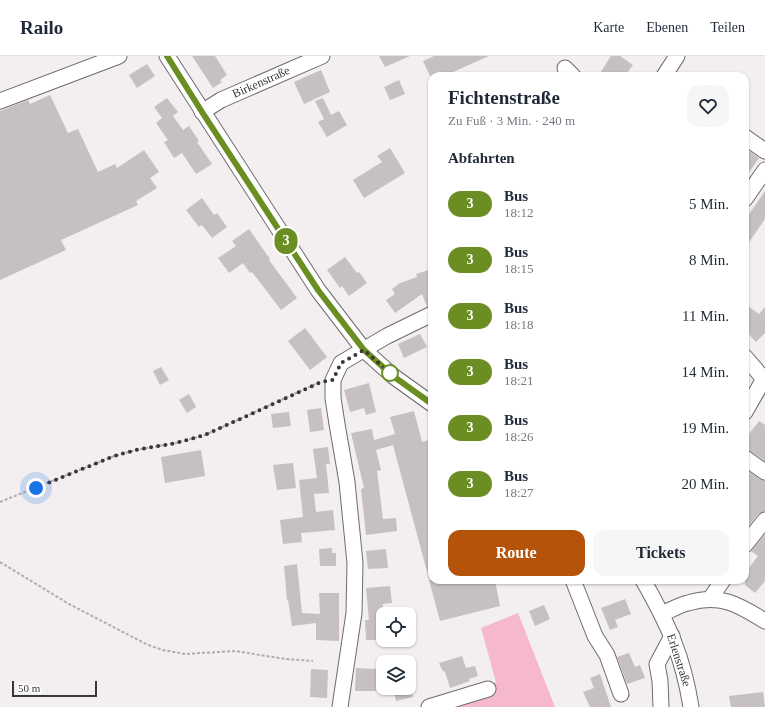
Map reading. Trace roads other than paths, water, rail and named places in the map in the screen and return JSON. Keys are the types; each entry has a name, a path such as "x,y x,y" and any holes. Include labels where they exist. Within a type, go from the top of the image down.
{"street":[{"path":"0,101 119,56"},
{"path":"166,56 318,290 364,350 393,376 428,401"},
{"name":"Birkenstraße","path":"202,112 220,100 322,56"},
{"path":"667,72 677,56"},
{"path":"749,140 765,151"},
{"path":"749,194 765,170"},
{"path":"340,707 354,613 355,563 347,482 333,398 333,380 341,363 386,336 428,316"},
{"path":"749,361 764,378 749,405"},
{"path":"749,461 765,472"},
{"path":"749,540 765,520"},
{"path":"570,584 595,636 607,655 621,694"},
{"name":"Erlenstraße","path":"645,584 662,614 682,662 692,707"},
{"path":"710,599 720,584"},
{"path":"662,614 688,603 710,599 723,600 739,606 765,621"},
{"path":"661,707 660,681 657,664 672,636"},
{"path":"429,707 488,688"}]}
